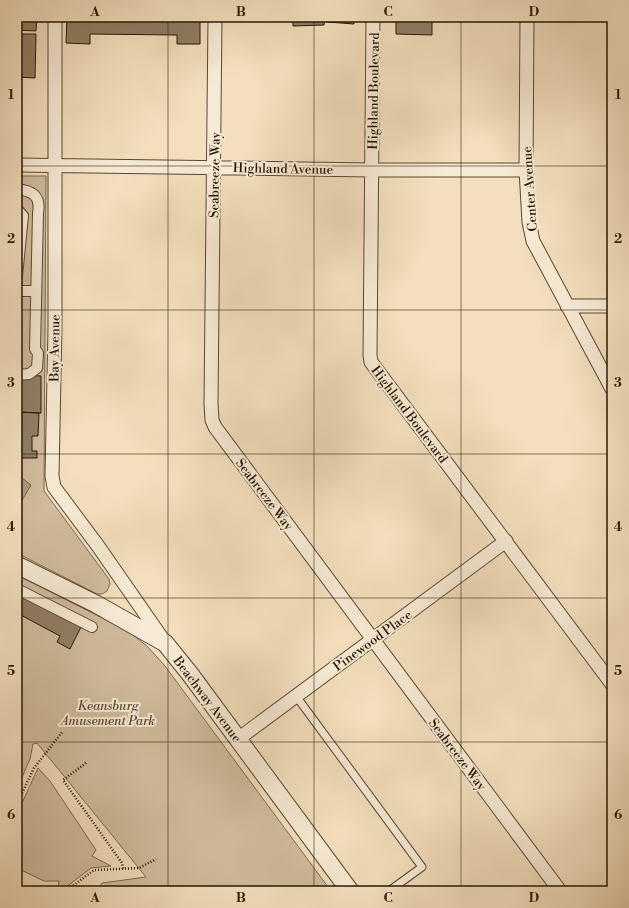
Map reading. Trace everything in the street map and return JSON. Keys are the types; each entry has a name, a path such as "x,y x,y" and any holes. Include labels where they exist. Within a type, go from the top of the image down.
{"street":[{"name":"Bay Avenue","path":"55,17 55,327 52,476 54,486 98,546 165,643"},
{"name":"Seabreeze Way","path":"215,17 212,420 220,433 560,891"},
{"name":"Highland Boulevard","path":"373,17 371,362 612,684"},
{"name":"Center Avenue","path":"527,17 526,170 529,222 533,241 612,389"},
{"name":"Highland Avenue","path":"17,165 372,170 526,170"},
{"path":"17,189 30,192 37,198 40,204 38,213 36,291 35,349 38,353 37,368 29,374 17,375"},
{"path":"17,209 23,216 17,276"},
{"path":"17,291 36,291"},
{"path":"567,306 612,306"},
{"name":"Pinewood Place","path":"238,739 506,542"},
{"name":"Beachway Avenue","path":"17,565 96,604 165,643 350,891"},
{"path":"17,589 92,627"}],"lane":[{"path":"296,696 422,867 389,891"}],"path":[{"path":"17,804 34,768 63,731"},
{"path":"86,763 63,780 122,863 123,869"},
{"path":"66,891 94,870 138,868 156,859"}],"green space":[{"path":"17,176 46,176 44,491 109,579 110,584 107,591 102,594 97,594 17,553"},
{"name":"Keansburg Amusement Park","path":"17,575 128,631 148,647 165,666 331,891 97,891 102,883 146,877 37,743 33,744 30,759 17,789"},
{"path":"38,768 50,781 96,850 92,856 111,866 91,868 61,891 58,891 59,881 44,881 17,868 17,814"}],"shaded area":[{"path":"17,474 31,485 17,509"}],"building":[{"path":"17,17 37,17 36,31 17,30"},
{"path":"67,17 200,17 200,44 177,44 177,35 90,34 90,44 66,43"},
{"path":"293,17 325,17 324,25 293,26"},
{"path":"329,17 354,17 354,24 328,22"},
{"path":"396,17 432,17 432,35 396,34"},
{"path":"17,34 36,34 35,78 17,77"},
{"path":"17,375 41,376 41,413 17,412"},
{"path":"19,412 39,413 38,436 32,436 32,451 37,451 37,458 19,458 19,451 17,451 17,415 19,415"},
{"path":"17,592 82,625 70,649 57,642 60,636 17,613"}]}
